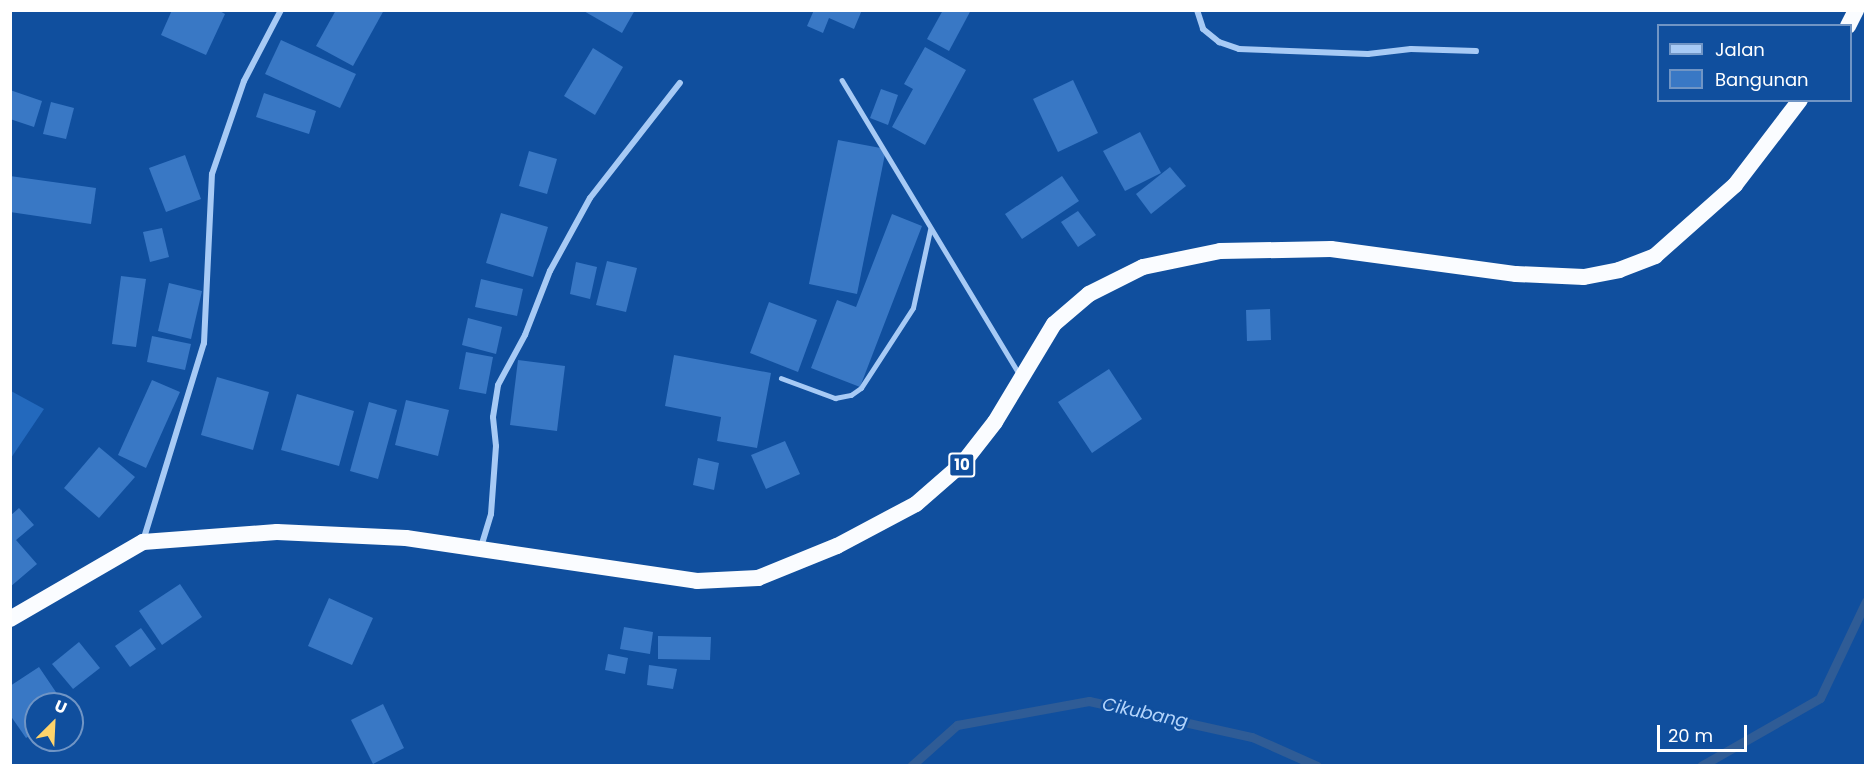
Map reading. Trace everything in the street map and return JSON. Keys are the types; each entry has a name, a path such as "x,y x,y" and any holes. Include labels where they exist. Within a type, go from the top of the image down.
{"highway":[{"path":"1849,24 1856,10"},
{"name":"10","path":"10,619 143,542 277,532 406,538 480,548 643,576 697,581 758,578 837,546 916,504 963,463 995,422 1020,376 1054,324 1089,294 1143,267 1220,251 1331,249 1516,274 1584,277 1619,270 1655,256 1735,185 1798,102"}],"street":[{"path":"143,542 204,343 212,174 244,81 281,10"},
{"path":"1197,10 1203,29 1219,42 1239,49 1368,54 1411,49 1476,51"},
{"path":"480,548 490,514 496,446 493,417 498,385 525,335 550,271 590,198 680,83"}],"lane":[{"path":"842,80 885,147 930,230 1020,376"},
{"path":"782,378 835,398 851,395 861,388 913,308 930,230"}],"shaded area":[{"path":"11,391 44,409 11,458"}],"building":[{"path":"172,10 218,10 225,14 206,55 161,35"},
{"path":"336,10 384,10 353,66 316,46"},
{"path":"582,10 635,10 622,33"},
{"path":"814,10 862,10 854,29 829,18 823,33 807,26"},
{"path":"943,10 971,10 949,51 927,39"},
{"path":"281,40 356,74 340,108 265,74"},
{"path":"925,47 966,70 925,145 892,127 913,89 904,84"},
{"path":"593,48 623,67 595,115 564,96"},
{"path":"1073,80 1098,133 1058,152 1033,99"},
{"path":"881,89 898,95 888,125 870,118"},
{"path":"10,90 42,101 34,127 10,119"},
{"path":"264,93 316,111 309,134 256,117"},
{"path":"51,102 74,108 66,139 43,134"},
{"path":"1140,132 1161,173 1125,191 1103,151"},
{"path":"838,140 886,149 857,294 809,284"},
{"path":"529,151 557,159 547,194 519,186"},
{"path":"185,155 201,199 166,212 149,168"},
{"path":"1170,167 1186,186 1151,214 1136,194"},
{"path":"10,176 96,188 91,224 10,212"},
{"path":"1062,176 1079,201 1022,239 1005,214"},
{"path":"1078,211 1096,235 1078,247 1061,222"},
{"path":"501,213 548,227 533,277 486,263"},
{"path":"892,214 922,226 860,387 811,368 837,300 856,307"},
{"path":"162,228 169,257 150,262 143,232"},
{"path":"607,261 637,268 626,312 596,305"},
{"path":"576,262 597,267 590,299 570,294"},
{"path":"121,276 146,279 136,347 112,344"},
{"path":"481,279 523,289 517,316 475,307"},
{"path":"169,283 202,291 191,339 158,331"},
{"path":"769,302 817,320 798,372 750,353"},
{"path":"1270,309 1271,340 1247,341 1246,310"},
{"path":"468,318 502,327 496,354 462,345"},
{"path":"152,336 191,344 185,370 147,362"},
{"path":"466,352 493,357 486,394 459,389"},
{"path":"674,355 771,373 757,448 717,441 721,417 665,406"},
{"path":"518,360 565,366 557,431 510,425"},
{"path":"1109,369 1142,419 1092,453 1058,402"},
{"path":"217,377 269,392 253,450 201,435"},
{"path":"152,380 180,392 146,468 118,455"},
{"path":"297,394 354,411 339,466 281,450"},
{"path":"406,400 449,410 438,456 395,445"},
{"path":"369,402 397,410 378,479 350,471"},
{"path":"785,441 800,474 766,489 751,455"},
{"path":"99,447 135,477 99,518 64,488"},
{"path":"698,458 719,463 714,490 693,485"},
{"path":"19,508 34,525 16,540 37,564 10,587 10,516"},
{"path":"180,584 202,617 162,645 139,611"},
{"path":"329,598 373,618 352,665 308,646"},
{"path":"624,627 653,632 650,654 620,649"},
{"path":"141,628 156,649 130,667 115,646"},
{"path":"658,636 711,637 710,660 658,659"},
{"path":"79,642 100,668 73,689 52,664"},
{"path":"608,654 628,658 625,674 605,670"},
{"path":"649,665 677,669 673,689 647,685"},
{"path":"39,667 56,692 24,692 24,735 10,715 10,686"},
{"path":"383,704 404,748 373,764 351,720"}],"waterway":[{"name":"Cikubang","path":"1701,766 1820,698 1866,601"},
{"name":"Cikubang","path":"911,766 957,725 1089,701 1252,737 1317,766"}]}
